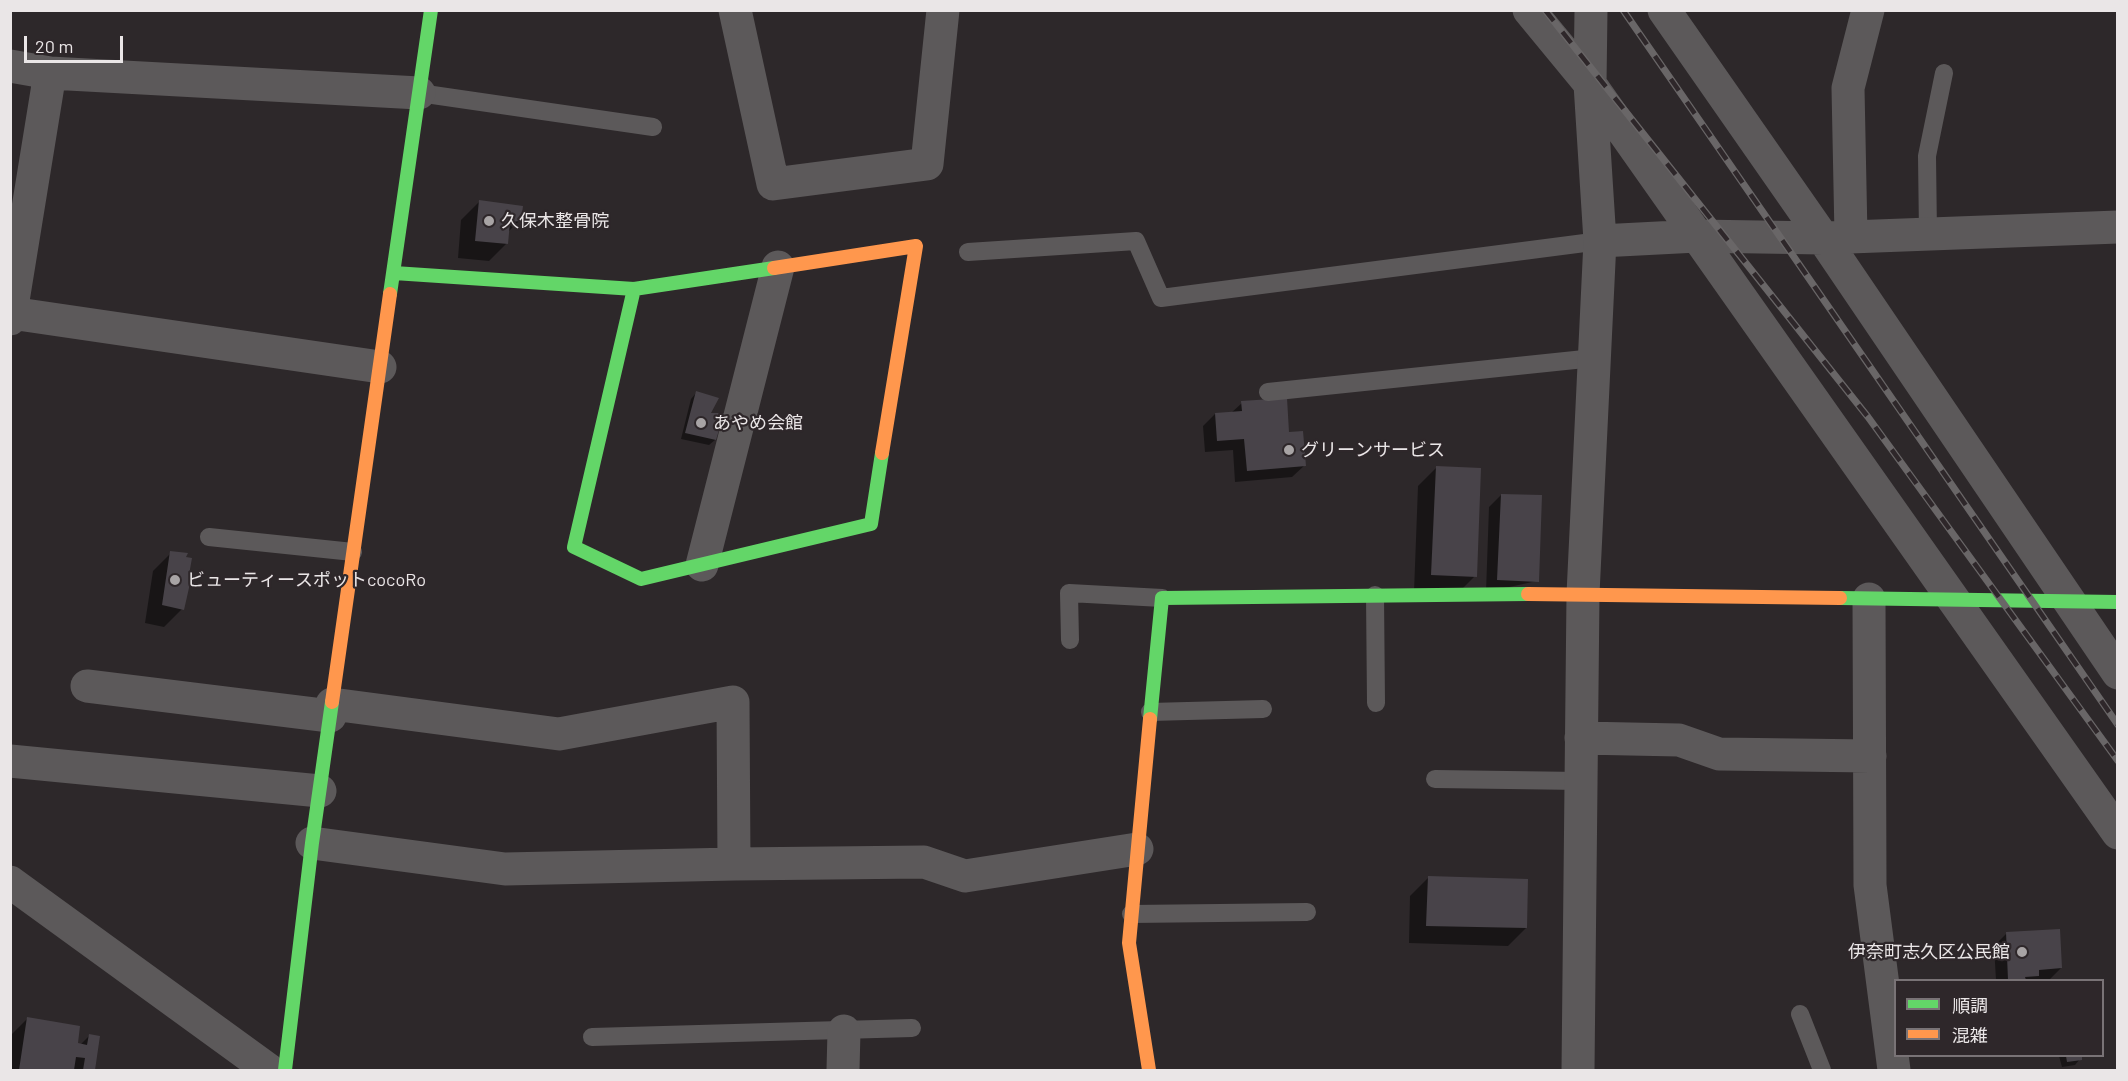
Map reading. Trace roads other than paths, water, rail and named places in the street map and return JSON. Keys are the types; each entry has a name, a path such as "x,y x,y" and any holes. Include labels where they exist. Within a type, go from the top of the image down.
{"street":[{"path":"285,1071 312,843 430,10"},
{"path":"735,10 773,184 927,164 943,10"},
{"path":"1529,10 1590,84 2118,833"},
{"path":"1578,1071 1583,594 1600,241 1590,84 1591,10"},
{"path":"1664,10 1837,237 2068,602 2118,673"},
{"path":"1837,237 1848,88 1868,10"},
{"path":"10,66 50,73 419,93"},
{"path":"10,319 50,73"},
{"path":"1600,241 1697,236 1837,237 2118,227"},
{"path":"393,273 634,289 916,246 872,524 641,579 574,547 634,289"},
{"path":"702,565 778,267"},
{"path":"11,314 380,367"},
{"path":"1149,1071 1129,943 1162,598 1583,594 2118,602"},
{"path":"1869,599 1870,885 1894,1071"},
{"path":"87,686 559,734 733,702 734,864"},
{"path":"1581,738 1679,740 1719,754 1870,756"},
{"path":"10,761 320,791"},
{"path":"312,843 505,868 924,862 965,876 1137,849"},
{"path":"10,882 269,1071"},
{"path":"843,1071 844,1030"}],"lane":[{"path":"1928,234 1927,156 1944,73"},
{"path":"419,93 653,127"},
{"path":"968,252 1136,241 1161,298 1600,241"},
{"path":"1268,392 1594,358"},
{"path":"209,537 353,552"},
{"path":"1070,640 1069,593 1162,598"},
{"path":"1375,595 1376,703"},
{"path":"1150,712 1263,709"},
{"path":"1435,779 1581,781"},
{"path":"1131,914 1307,912"},
{"path":"1800,1014 1822,1071"},
{"path":"592,1037 912,1029"}],"railway":[{"path":"1545,10 1868,417 2118,761"},
{"path":"1623,10 2118,725"}],"place":[{"name":"久保木整骨院","path":"489,221"},
{"name":"あやめ会館","path":"701,423"},
{"name":"グリーンサービス","path":"1289,450"},
{"name":"ビューティースポットcocoRo","path":"175,580"},
{"name":"伊奈町志久区公民館","path":"2022,952"}]}
